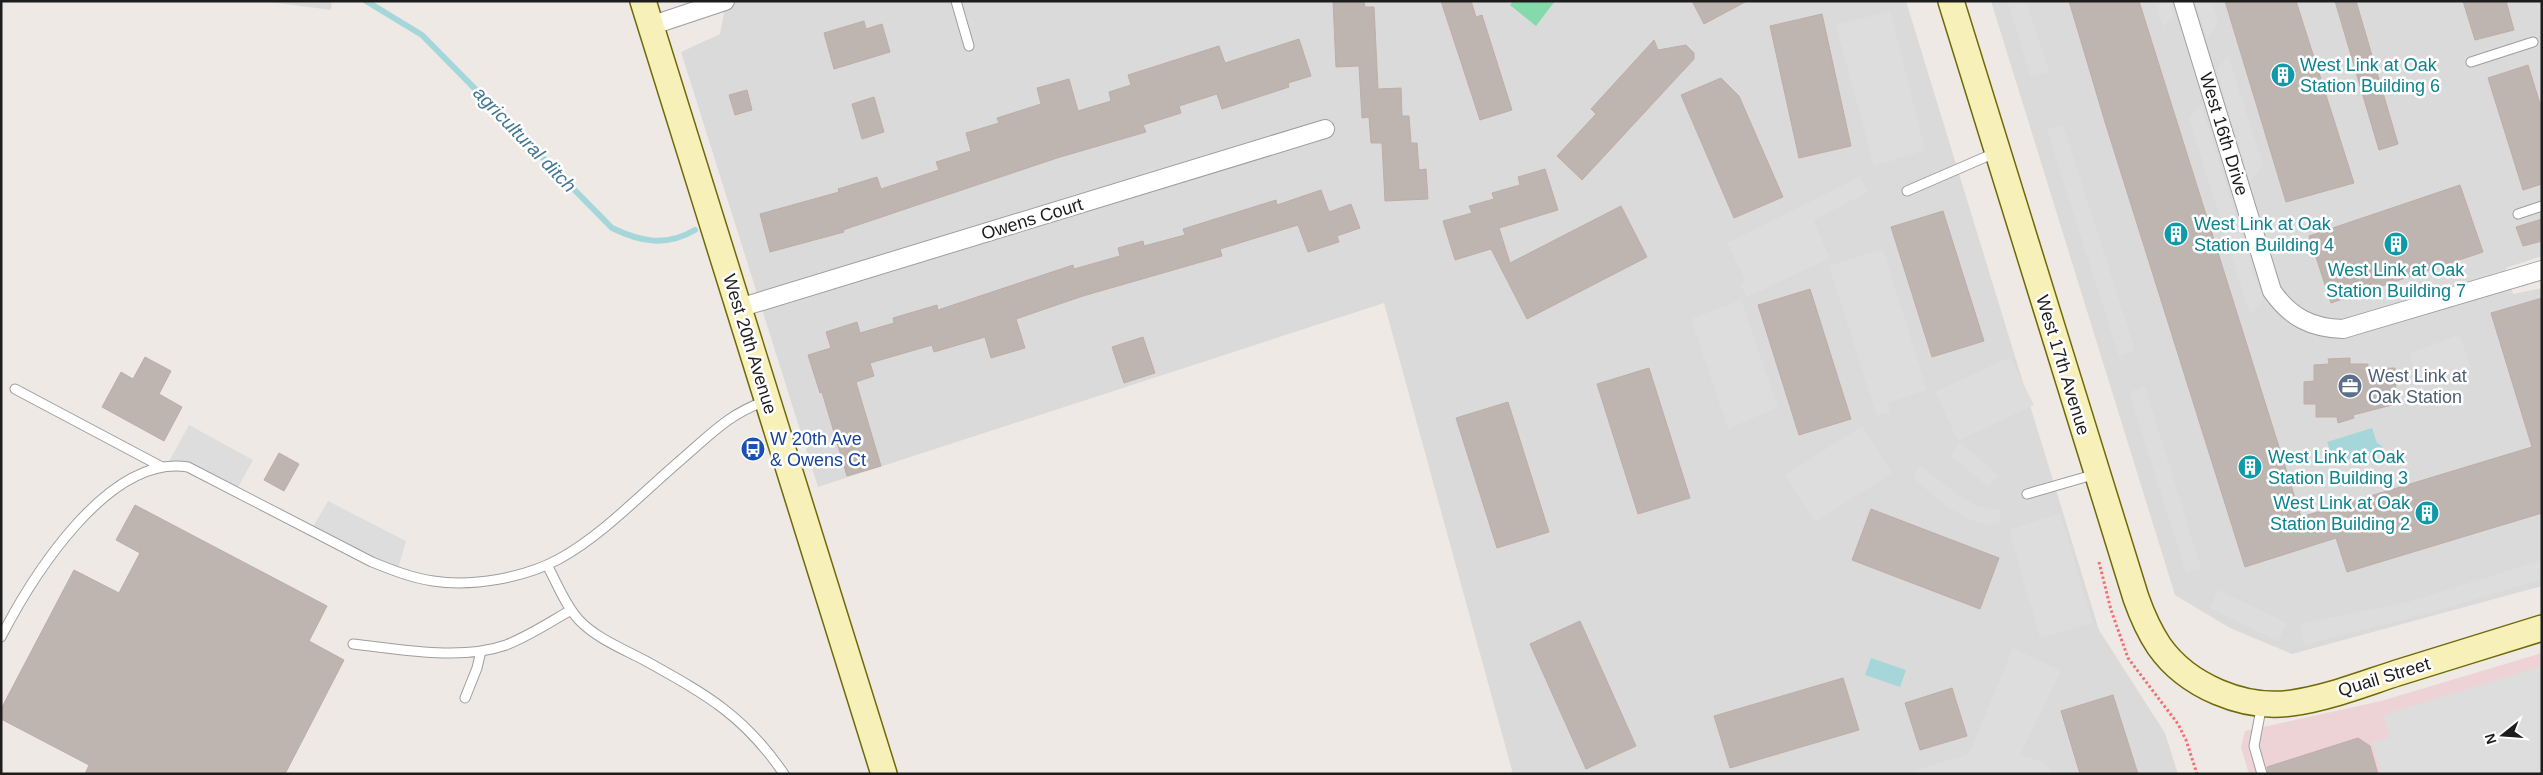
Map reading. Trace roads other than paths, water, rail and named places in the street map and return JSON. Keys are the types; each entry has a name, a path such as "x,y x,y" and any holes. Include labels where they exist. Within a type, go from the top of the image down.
{"street":[{"name":"West 20th Avenue","path":"643,1 884,774"},
{"path":"650,26 725,1"},
{"name":"West 17th Avenue","path":"1951,1 2140,608 2150,633 2180,669 2209,688 2224,694"},
{"name":"West 16th Drive","path":"2183,1 2272,291 2288,311 2304,322 2323,328 2342,330 2542,270"},
{"name":"Owens Court","path":"739,308 1325,129"},
{"name":"Quail Street","path":"2224,694 2262,703 2292,703 2316,698 2541,631"}],"lane":[{"path":"956,1 969,46"},
{"path":"2471,62 2533,42"},
{"path":"1907,191 1997,152"},
{"path":"2518,214 2542,206"},
{"path":"15,389 162,467"},
{"path":"1,637 32,582 83,517 105,497 130,480 162,467 188,467 372,562 418,578 443,582 474,581 516,575 547,565 571,551 599,530 734,414 768,401"},
{"path":"2027,494 2097,474"},
{"path":"547,565 571,610 580,621 599,636 687,684 729,711 760,742 784,774"},
{"path":"353,644 447,653 481,651 516,641 571,610"},
{"path":"464,698 477,668 481,651"},
{"path":"2262,703 2254,746 2262,774"}],"water":[{"path":"2372,428 2377,443 2382,446 2381,454 2374,455 2371,453 2338,462 2332,456 2327,442"},
{"path":"1871,658 1906,670 1900,687 1865,675"}],"waterway":[{"name":"agricultural ditch","path":"366,1 422,35 612,228 633,237 654,241 674,239 695,230"}],"place":[{"name":"West Link at Oak Station Building 6","path":"2283,75"},
{"name":"West Link at Oak Station Building 4","path":"2176,234"},
{"name":"West Link at Oak Station Building 7","path":"2396,244"},
{"name":"West Link at Oak Station","path":"2350,386"},
{"name":"W 20th Ave & Owens Ct","path":"753,449"},
{"name":"West Link at Oak Station Building 3","path":"2250,467"},
{"name":"West Link at Oak Station Building 2","path":"2427,513"}]}
